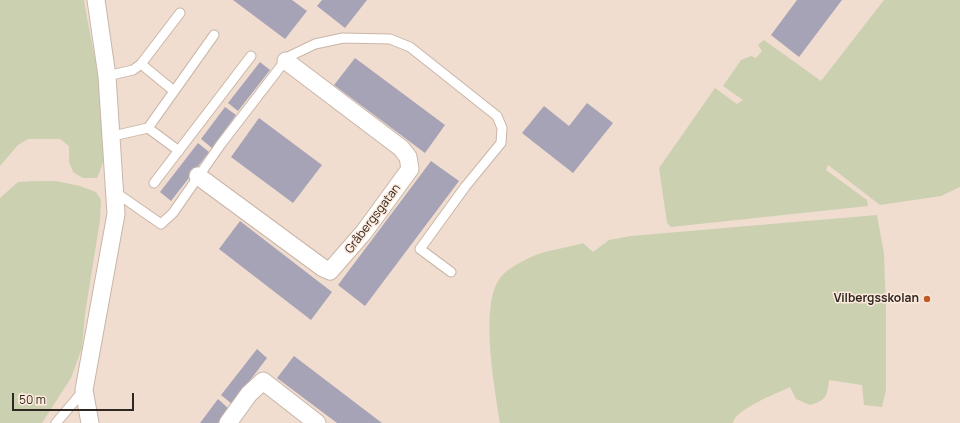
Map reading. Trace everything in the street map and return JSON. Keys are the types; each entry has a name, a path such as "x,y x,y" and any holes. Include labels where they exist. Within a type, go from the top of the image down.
{"street":[{"path":"90,423 84,390 116,214 113,136 108,76 96,0"},
{"name":"Gråbergsgatan","path":"198,176 330,272 364,232 410,169 408,157 400,148 356,113 286,61"},
{"path":"228,423 249,394 262,381 317,423"}],"lane":[{"path":"108,76 133,70 141,64 180,13"},
{"path":"113,136 148,128 214,35"},
{"path":"114,192 161,224 173,213 198,176 288,57 315,44 336,40 390,38 410,47 497,116 502,128 501,144 465,187 420,249 451,272"},
{"path":"154,183 251,56"},
{"path":"141,64 174,91"},
{"path":"148,128 179,151"},
{"path":"56,423 84,390"}],"green space":[{"path":"0,0 84,0 104,108 106,142 105,152 97,178 83,178 73,172 69,162 69,146 60,139 28,139 18,145 0,166"},
{"path":"884,0 960,0 960,187 941,196 880,205 828,165 826,170 867,200 868,206 671,227 667,223 659,168 715,88 737,104 743,100 723,86 741,60 751,56 756,58 762,51 758,45 764,40 821,81"},
{"path":"56,181 80,186 96,192 101,200 100,220 85,314 82,348 71,378 42,423 0,423 0,198 18,182"},
{"path":"877,215 884,254 886,311 886,390 882,407 864,405 862,385 829,380 827,394 823,399 816,403 810,405 796,399 790,387 767,397 741,412 733,423 500,423 490,348 490,308 494,291 500,278 508,270 518,264 539,254 583,243 593,252 609,240 631,236"}],"building":[{"path":"233,0 292,0 307,11 285,39"},
{"path":"322,0 367,0 345,28 317,6"},
{"path":"797,0 842,0 799,57 771,35"},
{"path":"355,58 445,125 425,153 334,85"},
{"path":"260,62 270,70 238,111 228,103"},
{"path":"587,103 613,123 573,173 522,133 544,106 569,126"},
{"path":"225,107 236,115 212,148 201,139"},
{"path":"259,118 322,165 293,203 231,157"},
{"path":"198,143 209,152 171,201 160,192"},
{"path":"431,161 459,181 365,306 338,285"},
{"path":"240,221 332,292 311,320 219,249"},
{"path":"257,349 267,358 232,404 221,395"},
{"path":"294,356 382,423 337,423 277,378"},
{"path":"218,399 229,409 218,423 200,423"}],"place":[{"name":"Vilbergsskolan","path":"927,299"}]}
